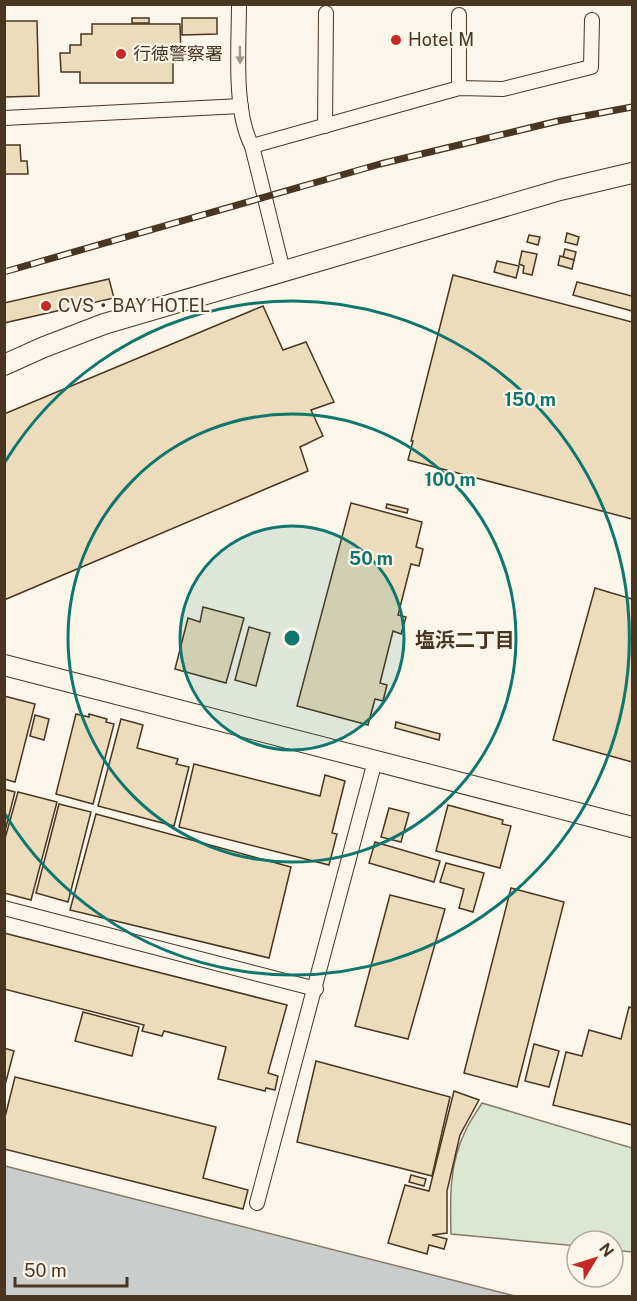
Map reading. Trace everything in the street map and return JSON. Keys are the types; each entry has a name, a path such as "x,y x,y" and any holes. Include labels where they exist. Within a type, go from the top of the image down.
{"street":[{"path":"239,4 240,106 283,271"},
{"path":"325,126 326,13"},
{"path":"459,15 459,88"},
{"path":"252,147 459,88 503,89 591,67 592,20"},
{"path":"4,118 240,106"},
{"path":"4,365 104,324 560,190 633,173"},
{"path":"4,664 633,827"},
{"path":"257,1203 316,989 375,761"},
{"path":"4,908 316,989"}],"green space":[{"path":"482,1103 632,1148 632,1252 625,1251 625,1229 565,1229 565,1245 451,1234 453,1169 467,1128"}],"shaded area":[{"path":"5,1166 515,1296 5,1296"}],"building":[{"path":"132,18 149,18 149,23 132,23"},
{"path":"182,18 217,18 217,34 182,35"},
{"path":"4,21 37,21 39,96 4,97"},
{"name":"行徳警察署","path":"92,24 180,24 181,54 173,54 173,83 80,83 80,72 61,72 60,53 70,53 70,45 81,45 81,34 92,34"},
{"path":"4,145 20,145 21,161 27,161 28,174 4,174"},
{"path":"567,233 579,237 577,245 565,242"},
{"path":"529,235 540,237 538,245 527,242"},
{"path":"565,249 576,252 574,260 563,257"},
{"path":"522,251 537,254 532,275 523,273 524,266 519,264"},
{"path":"560,256 574,260 572,269 558,265"},
{"path":"497,261 519,266 516,278 494,272"},
{"path":"453,275 632,322 632,519 408,460"},
{"path":"109,279 114,298 4,323 4,303"},
{"path":"577,282 632,296 632,311 573,295"},
{"path":"263,306 283,350 306,342 334,402 311,410 323,436 300,447 308,471 4,600 4,414"},
{"path":"351,503 422,522 416,547 423,549 419,566 411,564 398,615 406,617 401,634 393,631 380,683 387,685 383,701 375,699 368,725 297,706"},
{"path":"387,504 408,509 407,513 386,508"},
{"path":"595,588 632,599 632,762 553,740"},
{"path":"203,607 244,618 226,683 175,669 188,618 200,622"},
{"path":"249,627 270,633 256,686 235,680"},
{"path":"4,696 35,704 15,782 4,779"},
{"path":"76,714 89,717 89,714 107,719 106,722 114,724 93,804 56,794"},
{"path":"35,715 49,719 44,740 30,736"},
{"path":"121,719 143,725 137,748 178,759 176,764 189,767 174,826 98,806"},
{"path":"396,722 440,734 439,740 395,728"},
{"path":"194,764 320,796 325,775 345,781 332,833 337,834 329,865 179,827"},
{"path":"4,789 15,792 4,835"},
{"path":"18,792 57,802 31,900 4,893 4,842"},
{"path":"59,804 91,812 68,902 36,893"},
{"path":"448,805 503,820 502,824 511,826 500,868 436,851"},
{"path":"389,808 409,813 401,842 381,837"},
{"path":"96,814 291,867 269,958 70,910"},
{"path":"375,842 440,861 434,882 369,863"},
{"path":"446,863 484,873 473,912 459,908 464,889 440,882"},
{"path":"511,888 564,902 517,1087 464,1073"},
{"path":"390,895 445,909 408,1039 355,1026"},
{"path":"4,933 287,1005 268,1073 278,1076 275,1090 266,1088 265,1091 218,1079 226,1047 164,1031 162,1036 142,1031 144,1025 4,989"},
{"path":"629,1007 632,1008 632,1125 553,1105 566,1052 582,1056 589,1030 621,1039"},
{"path":"83,1012 139,1027 132,1056 75,1041"},
{"path":"534,1044 559,1051 549,1087 525,1081"},
{"path":"4,1048 14,1051 4,1089"},
{"path":"316,1061 450,1097 432,1176 297,1142"},
{"path":"15,1077 216,1127 203,1178 248,1190 243,1209 4,1149 4,1121"},
{"path":"454,1091 479,1100 460,1135 447,1191 447,1233 432,1235 447,1239 444,1249 429,1245 427,1254 388,1243 405,1185 429,1191"},
{"path":"411,1175 426,1179 424,1186 409,1182"}],"railway":[{"path":"4,272 380,164 558,121 632,107"}],"place":[{"name":"Hotel M","path":"396,40"},
{"name":"行徳警察署","path":"121,54"},
{"name":"CVS・BAY HOTEL","path":"46,306"}],"district":[{"name":"塩浜二丁目","path":"465,640"}]}
